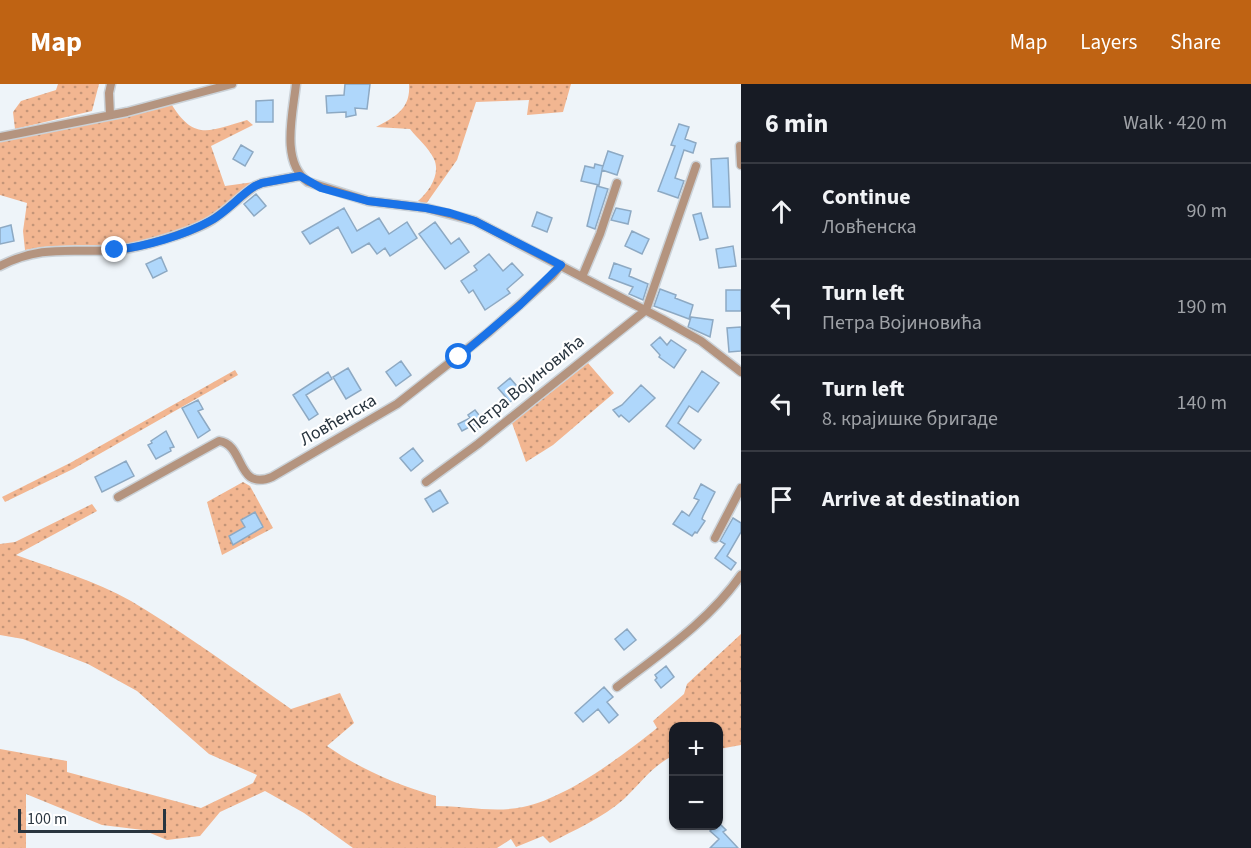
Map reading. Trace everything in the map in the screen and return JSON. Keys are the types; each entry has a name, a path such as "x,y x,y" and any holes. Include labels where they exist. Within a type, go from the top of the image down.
{"street":[{"path":"110,115 111,84"},
{"path":"0,137 127,112 232,84"},
{"path":"296,84 291,135 293,159 300,176 321,188 368,201 426,208 475,221 701,341 741,372"},
{"path":"740,146 741,165"},
{"path":"646,310 696,166"},
{"path":"0,266 16,258 42,251 115,250 144,244 211,220 255,186 300,176"},
{"path":"582,277 600,234 616,183"},
{"name":"Ловћенска","path":"118,497 219,441 225,441 231,446 245,471 253,478 262,481 272,477 397,404 489,332 561,265"},
{"name":"Петра Војиновића","path":"426,482 478,444 646,310"},
{"path":"715,538 741,488"},
{"path":"617,687 706,616 729,592 741,575"}],"shaded area":[{"path":"58,84 99,84 92,111 15,129 13,112 21,101 56,90"},
{"path":"409,84 571,84 563,112 527,115 529,100 476,102 457,160 426,204 418,201 430,188 435,177 436,165 432,155 410,129 376,127 395,116 404,106 409,93"},
{"path":"170,102 179,115 195,128 212,130 247,120 253,125 211,146 225,186 254,182 206,219 160,237 126,244 53,246 25,250 23,231 27,203 0,195 0,142"},
{"path":"588,363 614,393 553,445 526,462 512,423"},
{"path":"235,370 238,375 73,469 5,502 2,497 70,463"},
{"path":"243,482 250,486 273,528 222,555 207,502"},
{"path":"92,504 97,511 16,555 89,581 131,601 192,640 291,709 340,693 354,723 327,746 379,775 436,796 436,806 512,809 540,802 576,785 611,763 657,728 653,721 684,694 687,684 741,634 741,745 723,748 723,722 669,722 669,758 653,769 624,799 607,812 550,843 543,836 516,847 511,839 497,848 353,848 304,813 265,791 220,812 200,836 167,840 143,830 102,825 26,794 26,848 0,848 0,749 67,761 67,772 201,808 253,783 257,775 209,754 137,691 88,664 23,639 0,635 0,544 15,542"}],"building":[{"path":"345,84 370,84 367,109 355,108 356,115 346,117 346,112 327,113 326,96 344,95"},
{"path":"273,100 273,122 256,122 256,101"},
{"path":"679,124 689,127 685,139 696,143 693,153 684,150 675,178 684,181 678,198 658,191 675,146 671,145"},
{"path":"241,145 253,152 245,166 233,159"},
{"path":"608,151 623,156 617,175 602,170 599,185 581,181 585,166 594,168 595,164 603,166"},
{"path":"728,158 730,207 713,207 711,159"},
{"path":"597,186 608,189 595,229 587,226"},
{"path":"256,194 266,206 254,216 244,204"},
{"path":"344,208 357,231 379,218 389,234 407,222 417,238 390,256 385,248 377,254 369,243 352,253 338,227 310,244 302,232"},
{"path":"616,208 631,211 628,224 611,220"},
{"path":"537,212 552,218 547,232 532,226"},
{"path":"701,213 708,238 700,240 693,215"},
{"path":"435,222 451,244 459,238 469,252 445,269 419,234"},
{"path":"11,225 14,241 0,244 0,228"},
{"path":"632,231 649,239 642,254 625,246"},
{"path":"733,246 736,266 719,268 716,249"},
{"path":"489,254 503,271 512,263 523,275 507,289 510,293 485,310 473,290 469,293 461,281 477,270 474,266"},
{"path":"161,257 167,271 153,278 146,264"},
{"path":"614,263 631,269 629,276 648,284 643,300 629,294 633,287 609,278"},
{"path":"660,289 693,305 689,319 654,306"},
{"path":"726,290 741,290 741,311 726,311"},
{"path":"691,317 713,320 710,337 688,327"},
{"path":"741,327 741,351 729,352 727,328"},
{"path":"660,337 667,345 671,340 686,350 674,368 659,357 660,355 651,345"},
{"path":"401,361 411,375 396,386 386,372"},
{"path":"348,368 361,390 346,399 333,377"},
{"path":"702,371 719,383 698,412 689,406 678,423 701,440 694,449 666,426"},
{"path":"328,372 332,379 306,395 318,414 309,420 293,395"},
{"path":"510,378 522,392 510,402 498,388"},
{"path":"641,385 655,398 629,422 621,415 619,417 613,410 622,405"},
{"path":"198,400 203,409 198,411 210,430 198,438 182,408"},
{"path":"475,410 486,424 478,429 475,424 462,431 458,424 470,418 468,415"},
{"path":"166,431 174,447 156,459 148,445"},
{"path":"413,448 423,461 411,471 400,458"},
{"path":"126,461 134,476 102,492 95,477"},
{"path":"701,484 715,492 703,516 702,519 705,521 697,533 695,532 692,536 673,524 682,511 689,516 699,500 694,498"},
{"path":"440,490 448,503 433,512 425,499"},
{"path":"255,512 263,527 233,545 229,536 245,527 241,520"},
{"path":"733,518 741,523 741,532 727,556 736,563 731,570 715,558 725,544 720,541"},
{"path":"627,629 636,640 624,650 615,639"},
{"path":"666,666 674,677 661,688 655,680 657,678 655,675"},
{"path":"604,687 613,697 607,702 618,715 609,723 598,709 583,722 575,713"},
{"path":"723,827 726,830 723,832 738,848 710,848 719,839 710,831 723,830"}],"route":[{"path":"115,250 128,249 199,226 220,214 255,186 300,176 321,188 368,201 426,208 475,221 561,265 520,305 459,357"}]}
